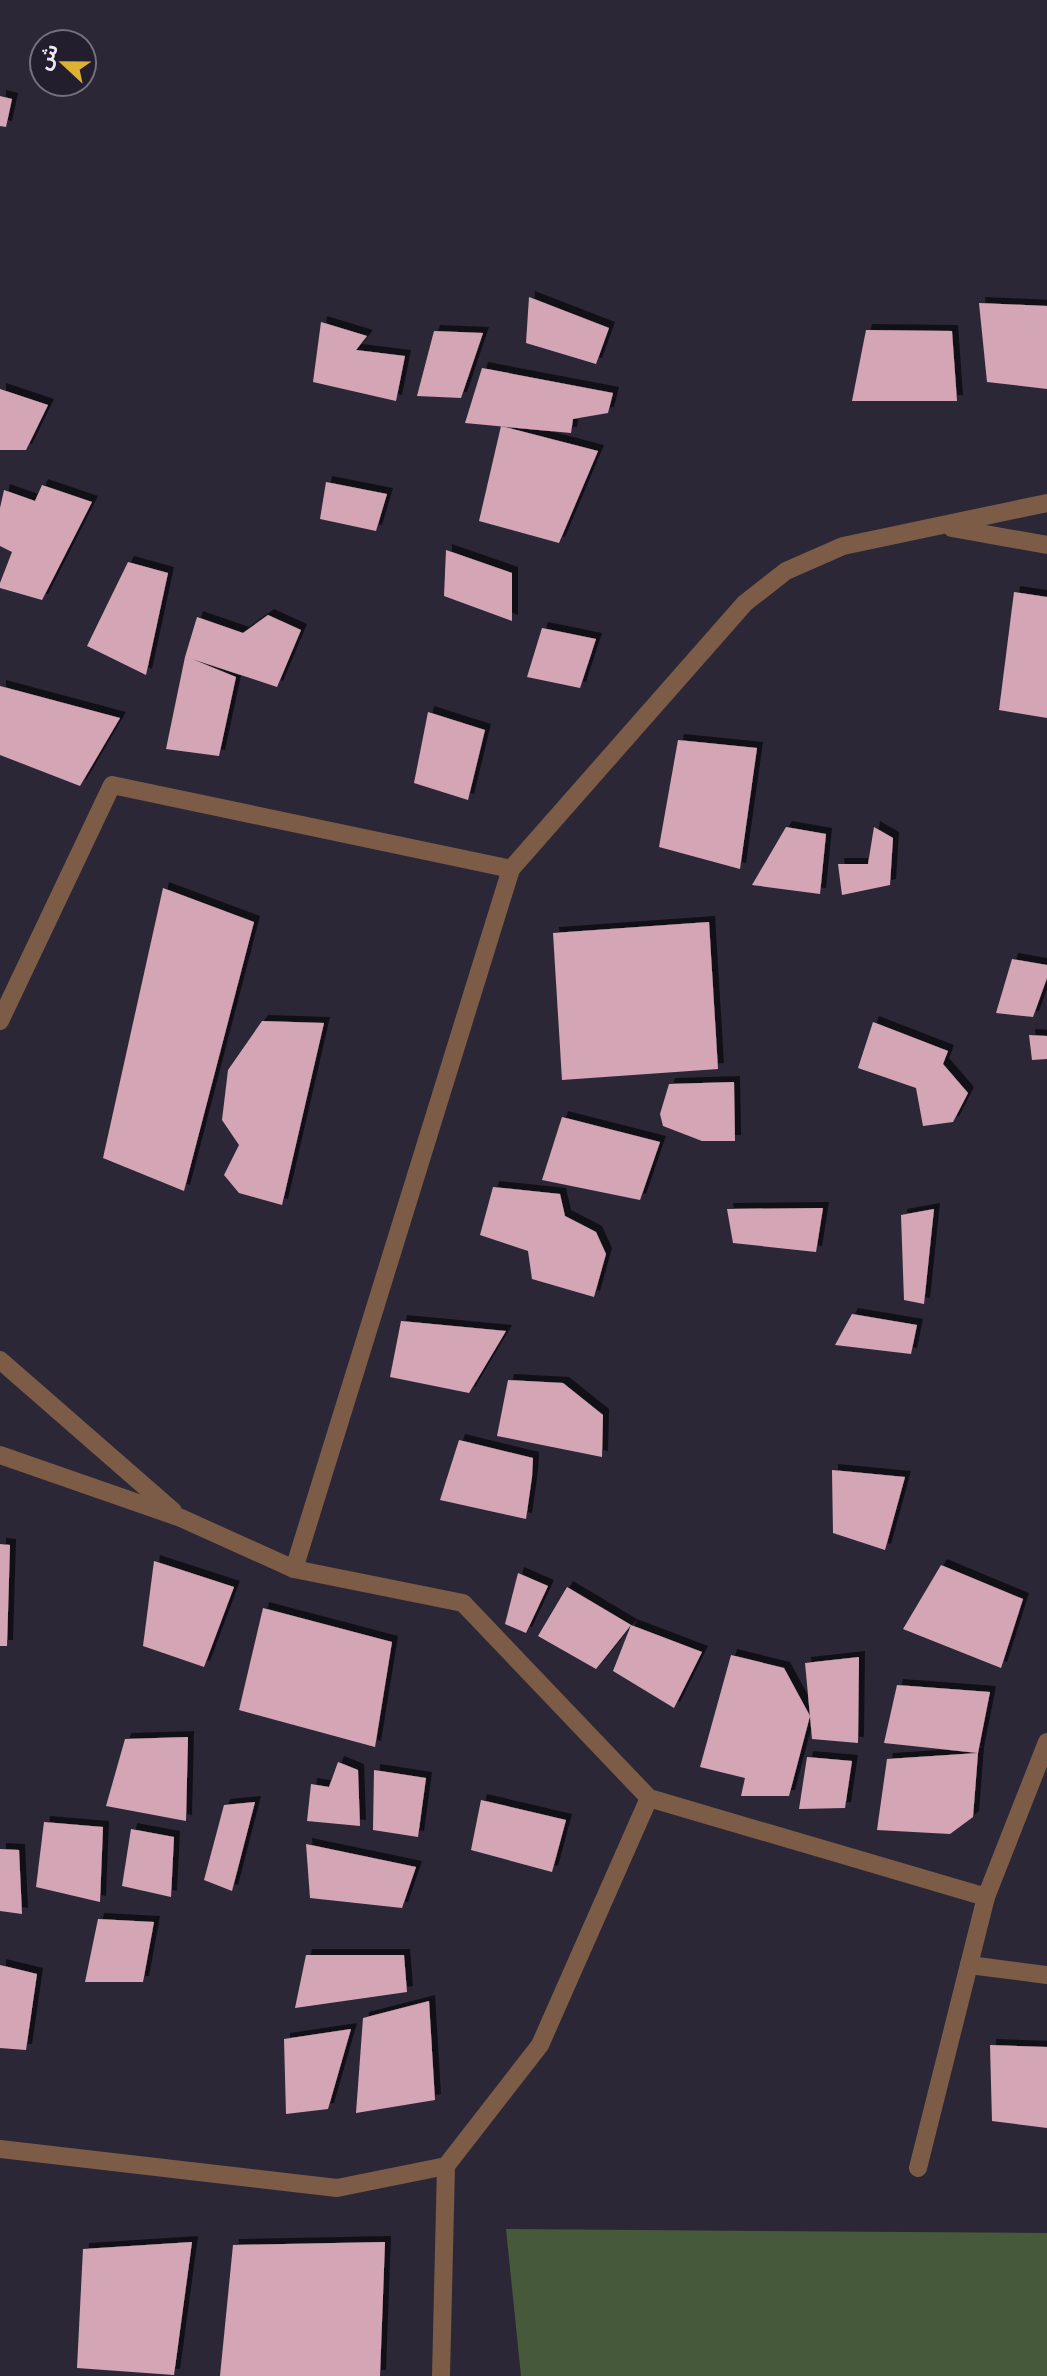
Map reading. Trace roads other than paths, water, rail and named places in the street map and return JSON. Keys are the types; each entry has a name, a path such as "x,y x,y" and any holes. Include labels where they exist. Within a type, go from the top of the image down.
{"street":[{"path":"294,1569 510,869 745,603 786,571 843,546 1047,503"},
{"path":"942,526 1047,545"},
{"path":"0,1021 112,785 510,869"},
{"path":"0,1360 181,1518"},
{"path":"0,1455 181,1518 294,1569 463,1602 649,1798 986,1897"},
{"path":"918,2168 986,1897 1047,1742"},
{"path":"441,2376 446,2166 540,2045 649,1798"},
{"path":"969,1965 1047,1975"},
{"path":"0,2149 337,2188 446,2166"}]}
